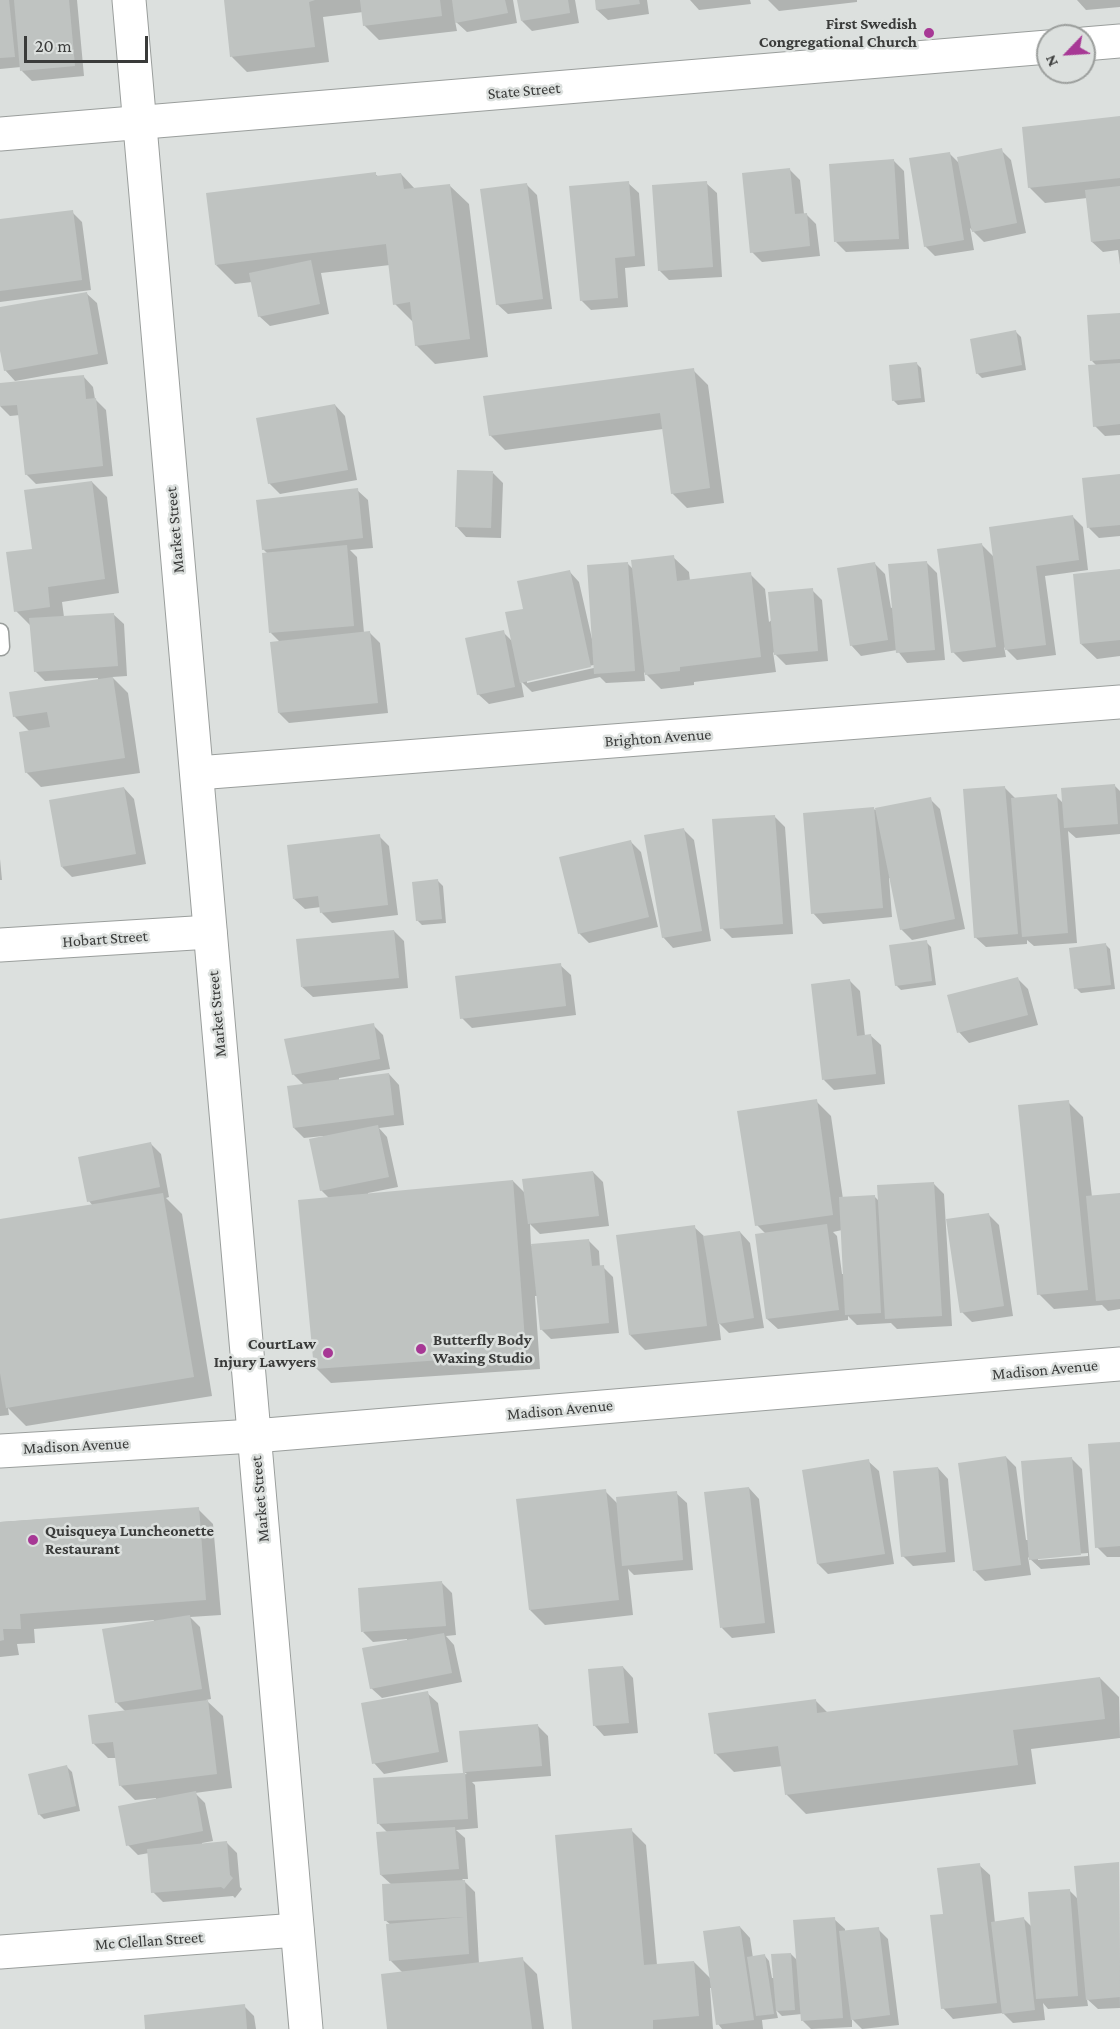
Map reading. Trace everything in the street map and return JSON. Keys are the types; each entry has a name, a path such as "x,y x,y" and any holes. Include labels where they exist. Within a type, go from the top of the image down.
{"street":[{"name":"Market Street","path":"129,0 306,2029"},
{"path":"1096,43 1120,41"},
{"name":"State Street","path":"0,134 1036,48"},
{"name":"Brighton Avenue","path":"197,773 1120,702"},
{"name":"Hobart Street","path":"0,945 210,932"},
{"name":"Madison Avenue","path":"0,1451 254,1436 1120,1364"},
{"name":"Mc Clellan Street","path":"0,1952 297,1930"}],"building":[{"path":"0,0 9,0 15,57 0,58"},
{"path":"14,0 69,0 75,66 20,71"},
{"path":"224,0 315,0 309,2 315,47 230,57"},
{"path":"360,0 440,0 442,16 363,26"},
{"path":"452,0 505,0 508,13 455,23"},
{"path":"517,0 568,0 570,13 521,21"},
{"path":"595,0 639,0 640,4 596,10"},
{"path":"1120,116 1120,178 1028,188 1022,127"},
{"path":"1002,148 1017,223 972,232 957,157"},
{"path":"950,152 964,240 924,247 909,158"},
{"path":"894,159 899,239 834,242 829,164"},
{"path":"790,168 795,214 807,213 810,246 750,253 742,173"},
{"path":"376,172 376,176 401,173 404,189 450,184 470,339 415,346 410,302 393,305 386,244 215,265 206,193"},
{"path":"629,181 635,256 615,258 618,298 580,301 569,186"},
{"path":"707,181 713,267 658,271 652,185"},
{"path":"527,183 543,299 496,305 480,189"},
{"path":"1120,186 1120,239 1091,242 1085,190"},
{"path":"73,210 82,280 0,291 0,219"},
{"path":"311,260 320,304 258,317 249,273"},
{"path":"87,292 98,354 4,371 0,351 0,307"},
{"path":"1120,313 1120,359 1090,361 1087,315"},
{"path":"1016,330 1022,365 976,374 970,339"},
{"path":"917,362 921,398 892,401 889,365"},
{"path":"1120,363 1120,424 1093,427 1088,365"},
{"path":"694,368 710,488 671,494 660,413 489,436 483,396"},
{"path":"84,375 86,399 96,398 103,466 25,475 17,405 0,406 0,383"},
{"path":"335,404 348,470 268,484 256,418"},
{"path":"457,470 493,471 491,528 455,527"},
{"path":"1120,474 1120,525 1087,528 1082,478"},
{"path":"92,481 105,579 48,587 50,607 14,612 6,552 32,549 24,490"},
{"path":"358,488 363,538 262,550 256,500"},
{"path":"1073,515 1079,560 1036,566 1046,645 1005,650 989,527"},
{"path":"982,543 996,647 951,653 937,549"},
{"path":"347,545 354,626 269,633 262,553"},
{"path":"674,555 677,581 751,572 761,657 680,667 680,671 645,675 631,560"},
{"path":"927,561 935,650 896,653 888,564"},
{"path":"628,562 635,671 594,674 587,565"},
{"path":"875,562 888,640 850,646 837,568"},
{"path":"1120,569 1120,640 1080,644 1073,574"},
{"path":"570,570 591,667 520,683 505,612 523,609 517,581"},
{"path":"813,588 818,651 774,655 768,592"},
{"path":"114,613 118,666 34,672 29,618"},
{"path":"504,630 515,687 477,695 465,638"},
{"path":"370,631 378,703 278,713 270,642"},
{"path":"113,677 125,758 25,773 19,732 50,727 47,712 13,717 9,692"},
{"path":"1115,784 1118,824 1064,828 1061,788"},
{"path":"1005,786 1018,934 974,938 963,789"},
{"path":"124,787 136,854 61,867 49,800"},
{"path":"1057,794 1068,933 1022,937 1011,798"},
{"path":"931,797 955,919 900,930 875,808"},
{"path":"874,807 883,908 811,914 803,813"},
{"path":"775,815 783,924 720,929 712,819"},
{"path":"684,828 702,931 662,938 644,835"},
{"path":"380,834 388,905 320,913 318,896 293,899 287,845"},
{"path":"631,840 649,917 578,934 559,857"},
{"path":"438,879 442,919 416,921 412,882"},
{"path":"394,930 399,978 301,987 296,939"},
{"path":"927,940 932,981 895,986 889,945"},
{"path":"1106,943 1111,985 1074,989 1069,948"},
{"path":"561,963 566,1006 460,1019 455,976"},
{"path":"1018,977 1028,1015 957,1033 947,995"},
{"path":"850,979 857,1036 871,1034 876,1074 822,1080 811,984"},
{"path":"374,1023 380,1059 292,1075 284,1039"},
{"path":"389,1073 394,1115 293,1128 287,1086"},
{"path":"817,1099 833,1215 755,1226 737,1111"},
{"path":"1069,1100 1088,1290 1037,1295 1018,1105"},
{"path":"378,1125 389,1177 320,1191 309,1139"},
{"path":"151,1142 160,1187 87,1202 78,1157"},
{"path":"593,1171 599,1216 528,1224 522,1179"},
{"path":"513,1180 526,1354 314,1369 298,1200"},
{"path":"934,1182 942,1316 885,1319 877,1185"},
{"path":"163,1193 194,1377 6,1408 0,1373 0,1219"},
{"path":"1120,1193 1120,1299 1096,1301 1086,1196"},
{"path":"875,1195 881,1313 845,1315 839,1197"},
{"path":"989,1213 1004,1306 960,1313 946,1219"},
{"path":"827,1224 839,1310 766,1319 755,1234"},
{"path":"695,1225 707,1326 629,1335 616,1235"},
{"path":"740,1231 754,1318 718,1324 703,1236"},
{"path":"589,1239 592,1266 604,1265 609,1323 540,1330 531,1244"},
{"path":"1120,1442 1120,1546 1095,1548 1088,1444"},
{"path":"1006,1456 1021,1565 973,1571 958,1463"},
{"path":"1072,1457 1081,1555 1029,1560 1021,1461"},
{"path":"869,1459 885,1554 817,1564 802,1470"},
{"path":"938,1467 946,1552 901,1557 893,1471"},
{"path":"749,1487 765,1623 720,1628 704,1492"},
{"path":"606,1489 619,1600 529,1610 516,1499"},
{"path":"677,1491 683,1560 622,1566 616,1497"},
{"path":"199,1507 206,1600 20,1614 21,1629 3,1629 4,1640 0,1641 0,1522"},
{"path":"442,1581 446,1626 361,1632 358,1588"},
{"path":"190,1615 202,1689 115,1703 102,1629"},
{"path":"444,1633 452,1673 370,1689 362,1648"},
{"path":"623,1666 629,1723 593,1726 588,1669"},
{"path":"1100,1677 1105,1719 1013,1730 1018,1765 785,1795 778,1746 714,1754 708,1713 816,1699 817,1713"},
{"path":"428,1691 439,1752 372,1764 361,1703"},
{"path":"208,1700 217,1774 119,1786 113,1742 92,1744 88,1715"},
{"path":"538,1724 542,1766 465,1772 468,1819 377,1824 373,1778 463,1773 459,1731"},
{"path":"67,1765 76,1806 38,1815 28,1774"},
{"path":"196,1791 203,1831 126,1846 118,1806"},
{"path":"455,1827 459,1869 380,1875 376,1832"},
{"path":"632,1828 644,1965 694,1961 699,2016 653,2020 653,2029 572,2029 555,1835"},
{"path":"227,1841 230,1875 233,1878 224,1889 221,1887 151,1893 147,1849"},
{"path":"1119,1862 1120,1997 1086,2000 1074,1866"},
{"path":"980,1863 997,2003 941,2009 930,1915 943,1914 937,1868"},
{"path":"465,1880 469,1954 389,1961 386,1924 464,1917 384,1921 382,1884"},
{"path":"1070,1889 1078,1996 1036,1999 1028,1892"},
{"path":"835,1917 843,2018 801,2021 793,1920"},
{"path":"1024,1917 1035,2010 1002,2014 991,1922"},
{"path":"740,1926 754,2020 716,2025 703,1931"},
{"path":"879,1927 890,2015 851,2020 839,1931"},
{"path":"791,1953 795,2010 776,2011 771,1954"},
{"path":"765,1954 774,2014 756,2016 747,1957"},
{"path":"523,1957 532,2029 387,2029 381,1974"},
{"path":"245,2004 247,2029 145,2029 144,2015"}],"place":[{"name":"First Swedish Congregational Church","path":"929,33"},
{"name":"Butterfly Body Waxing Studio","path":"421,1349"},
{"name":"CourtLaw Injury Lawyers","path":"328,1353"},
{"name":"Quisqueya Luncheonette Restaurant","path":"33,1540"}]}
